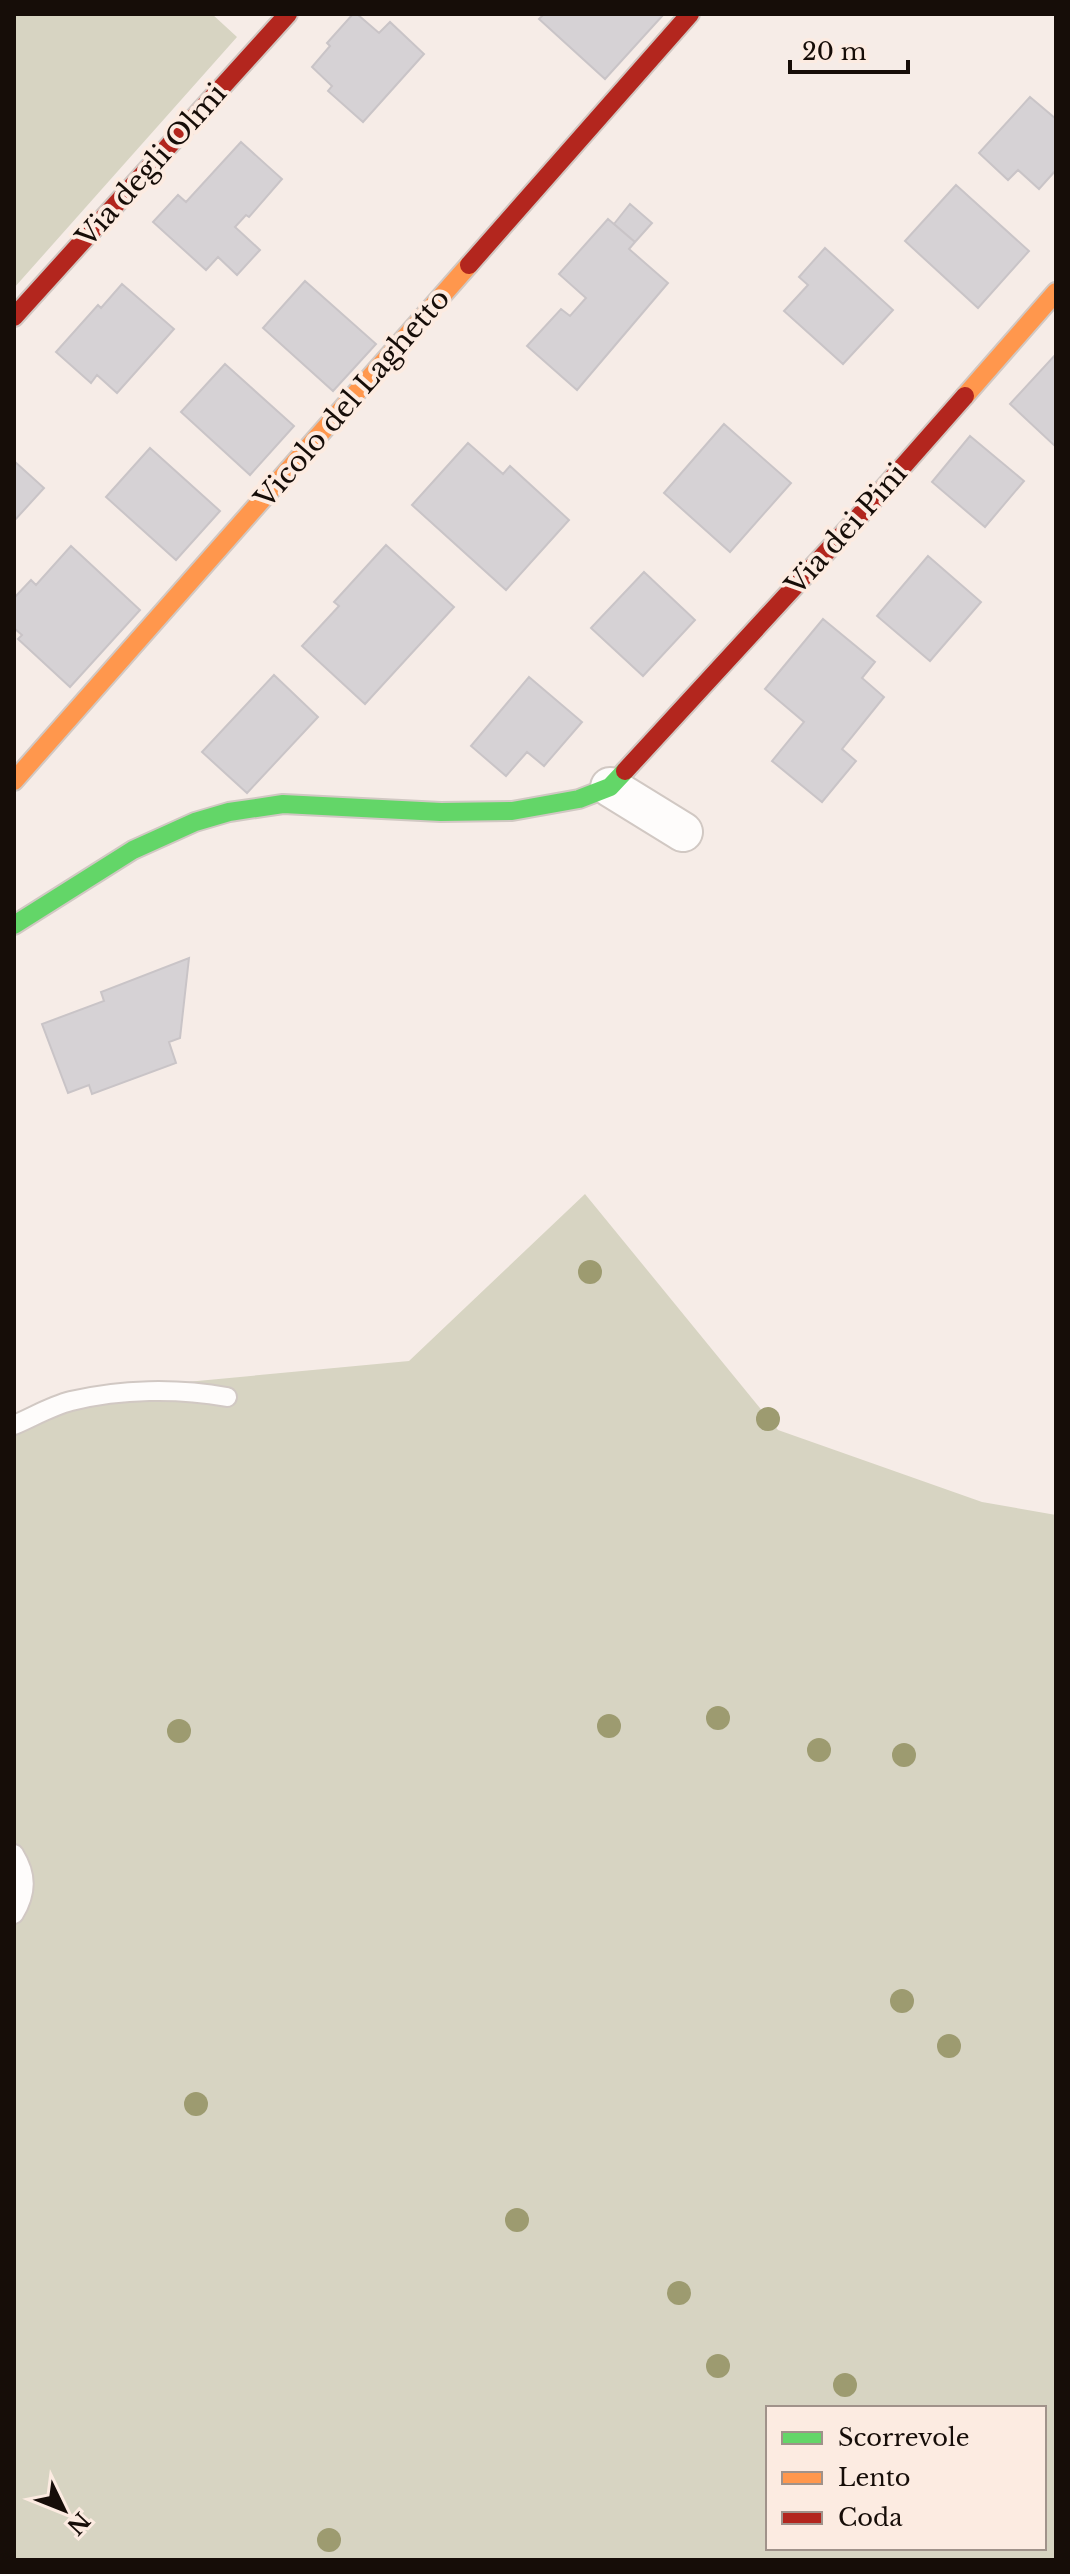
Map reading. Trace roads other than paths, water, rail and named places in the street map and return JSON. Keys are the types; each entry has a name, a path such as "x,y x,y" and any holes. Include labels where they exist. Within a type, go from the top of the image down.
{"street":[{"name":"Via degli Olmi","path":"14,317 288,14"},
{"name":"Vicolo del Laghetto","path":"14,781 690,14"},
{"name":"Via dei Pini","path":"610,783 854,522 1056,292"},
{"path":"14,925 143,843 193,821 222,813 283,804 458,811 520,810 610,783 683,832"}],"lane":[{"path":"14,1425 72,1400 156,1391 227,1397"},
{"path":"14,1854 26,1876 23,1894 14,1914"}]}
